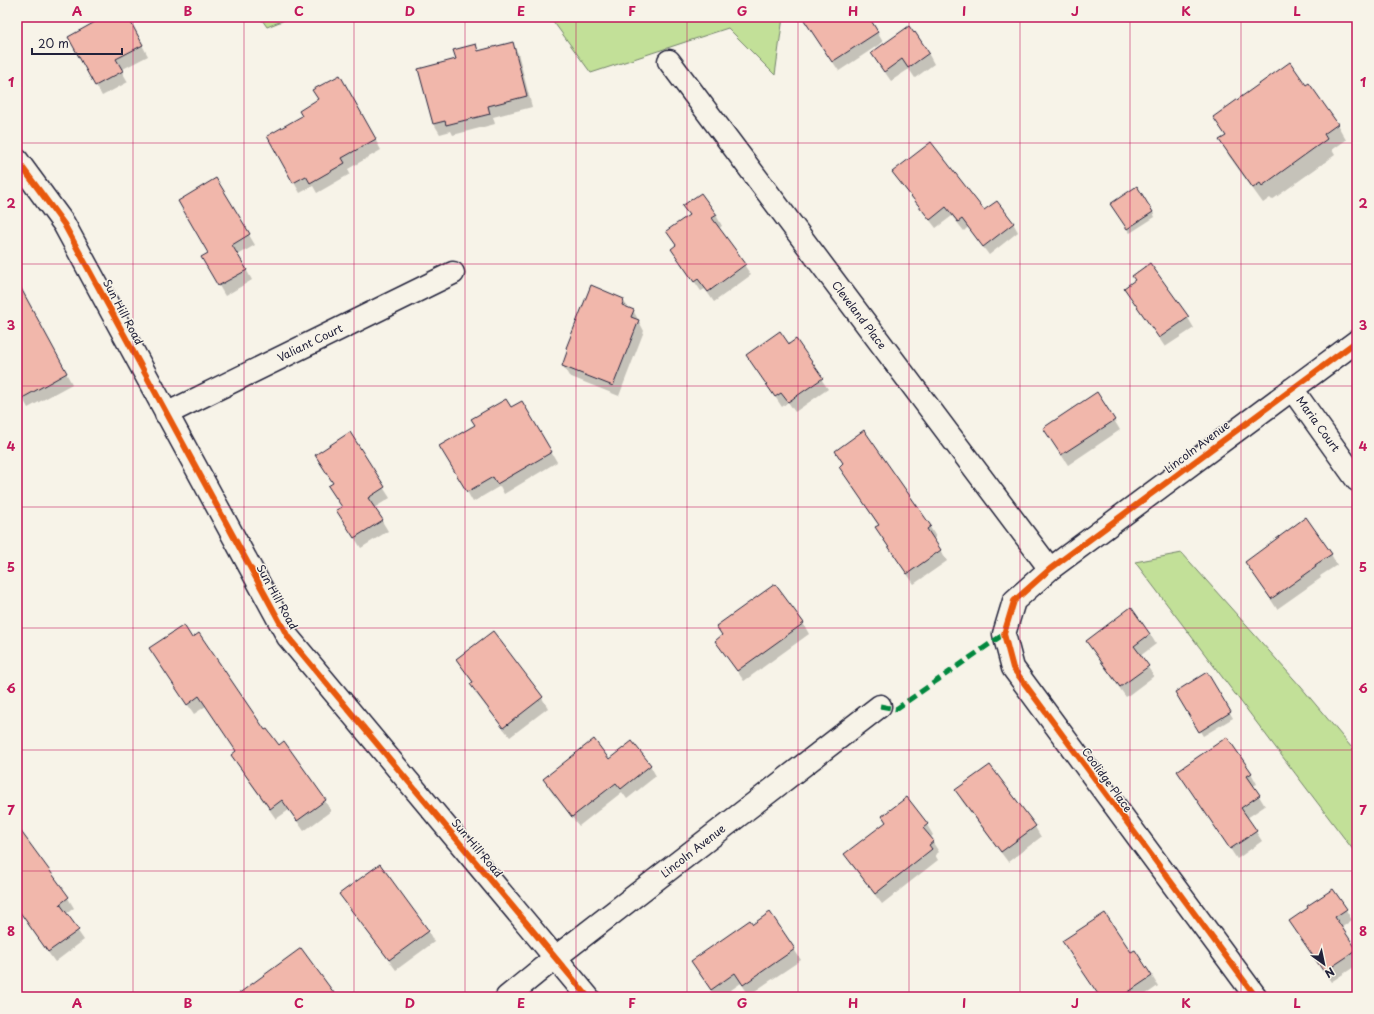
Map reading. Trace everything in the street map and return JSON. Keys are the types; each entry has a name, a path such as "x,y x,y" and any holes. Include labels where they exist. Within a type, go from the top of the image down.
{"street":[{"name":"Cleveland Place","path":"669,61 1050,569"},
{"name":"Sun Hill Road","path":"17,160 64,224 288,637 588,997"},
{"name":"Valiant Court","path":"166,414 453,273"},
{"name":"Lincoln Avenue","path":"1050,569 1357,341"},
{"name":"Maria Court","path":"1292,389 1357,480"},
{"name":"Coolidge Place","path":"1050,569 1014,601 1004,634 1013,668 1256,997"},
{"name":"Lincoln Avenue","path":"508,997 556,957 880,706"}],"green space":[{"path":"260,17 292,17 267,27"},
{"path":"550,17 783,17 775,75 728,28 591,73"},
{"path":"1182,553 1301,687 1357,754 1357,855 1135,562"}],"building":[{"path":"104,17 128,17 143,45 116,59 123,71 95,86 68,37"},
{"path":"802,17 869,17 878,32 832,62"},
{"path":"909,26 914,33 915,32 929,53 908,68 902,59 884,72 871,53"},
{"path":"513,42 527,96 488,106 490,114 446,125 445,121 433,124 418,69 456,59 453,50 476,44 478,51"},
{"path":"1290,62 1306,85 1309,83 1338,124 1324,134 1327,139 1262,186 1260,183 1253,188 1219,140 1226,136 1213,117"},
{"path":"340,75 376,139 342,158 345,163 310,183 306,176 293,183 267,136 302,116 299,111 318,99 312,90"},
{"path":"931,142 984,210 997,201 1014,223 983,247 962,219 958,222 946,207 930,220 892,172"},
{"path":"216,178 250,234 232,245 247,270 218,286 201,257 208,253 178,201"},
{"path":"1137,186 1153,212 1127,229 1110,204"},
{"path":"701,193 717,215 712,218 746,264 708,292 698,279 694,282 671,249 676,245 666,231 689,215 682,206"},
{"path":"1150,263 1189,317 1159,338 1124,288 1135,280 1132,276"},
{"path":"17,281 67,373 17,401"},
{"path":"591,285 624,299 622,305 634,310 631,317 639,320 613,386 562,366 568,349 566,348"},
{"path":"780,331 789,344 796,339 823,378 788,402 781,393 775,397 746,355"},
{"path":"1097,392 1115,420 1061,455 1043,428"},
{"path":"506,399 511,407 522,401 552,452 497,484 493,477 467,492 439,446 475,425 471,419"},
{"path":"864,430 931,526 927,529 941,550 907,574 875,527 879,525 839,467 843,463 835,451"},
{"path":"350,432 385,487 368,498 383,520 354,538 336,510 342,507 328,486 333,483 315,455"},
{"path":"1306,517 1332,554 1315,565 1316,567 1271,599 1245,562"},
{"path":"775,584 804,623 737,671 715,641 722,635 716,626"},
{"path":"1131,607 1150,634 1134,646 1149,666 1120,687 1086,641"},
{"path":"184,625 192,638 199,633 265,730 267,729 279,745 284,741 326,800 297,821 282,800 270,809 231,755 236,751 199,696 187,705 149,648"},
{"path":"493,631 543,697 503,728 470,684 473,682 456,659"},
{"path":"1207,672 1231,712 1199,732 1175,692"},
{"path":"1227,737 1252,773 1247,776 1260,795 1241,808 1257,831 1230,849 1177,771"},
{"path":"594,739 609,759 632,741 651,765 621,789 616,783 572,817 543,779"},
{"path":"990,765 1036,826 1001,852 955,790"},
{"path":"907,797 928,824 923,828 934,841 929,845 932,849 875,894 844,854 886,822 882,816"},
{"path":"17,826 69,897 60,904 79,930 48,952 17,908"},
{"path":"380,864 429,931 389,960 339,894"},
{"path":"1333,889 1347,909 1335,917 1357,950 1324,972 1289,921 1308,908 1307,906"},
{"path":"770,912 795,949 743,985 735,973 711,990 691,961 750,920 753,924"},
{"path":"1105,913 1131,952 1135,950 1152,976 1121,997 1100,997 1062,941"},
{"path":"301,948 337,997 234,997"}],"marked path":[{"path":"880,706 896,709 1004,634"}],"cycle path":[{"path":"17,160 64,224 288,637 588,997"},
{"path":"1256,997 1013,668 1004,634 1014,601 1050,569 1357,341"}]}
